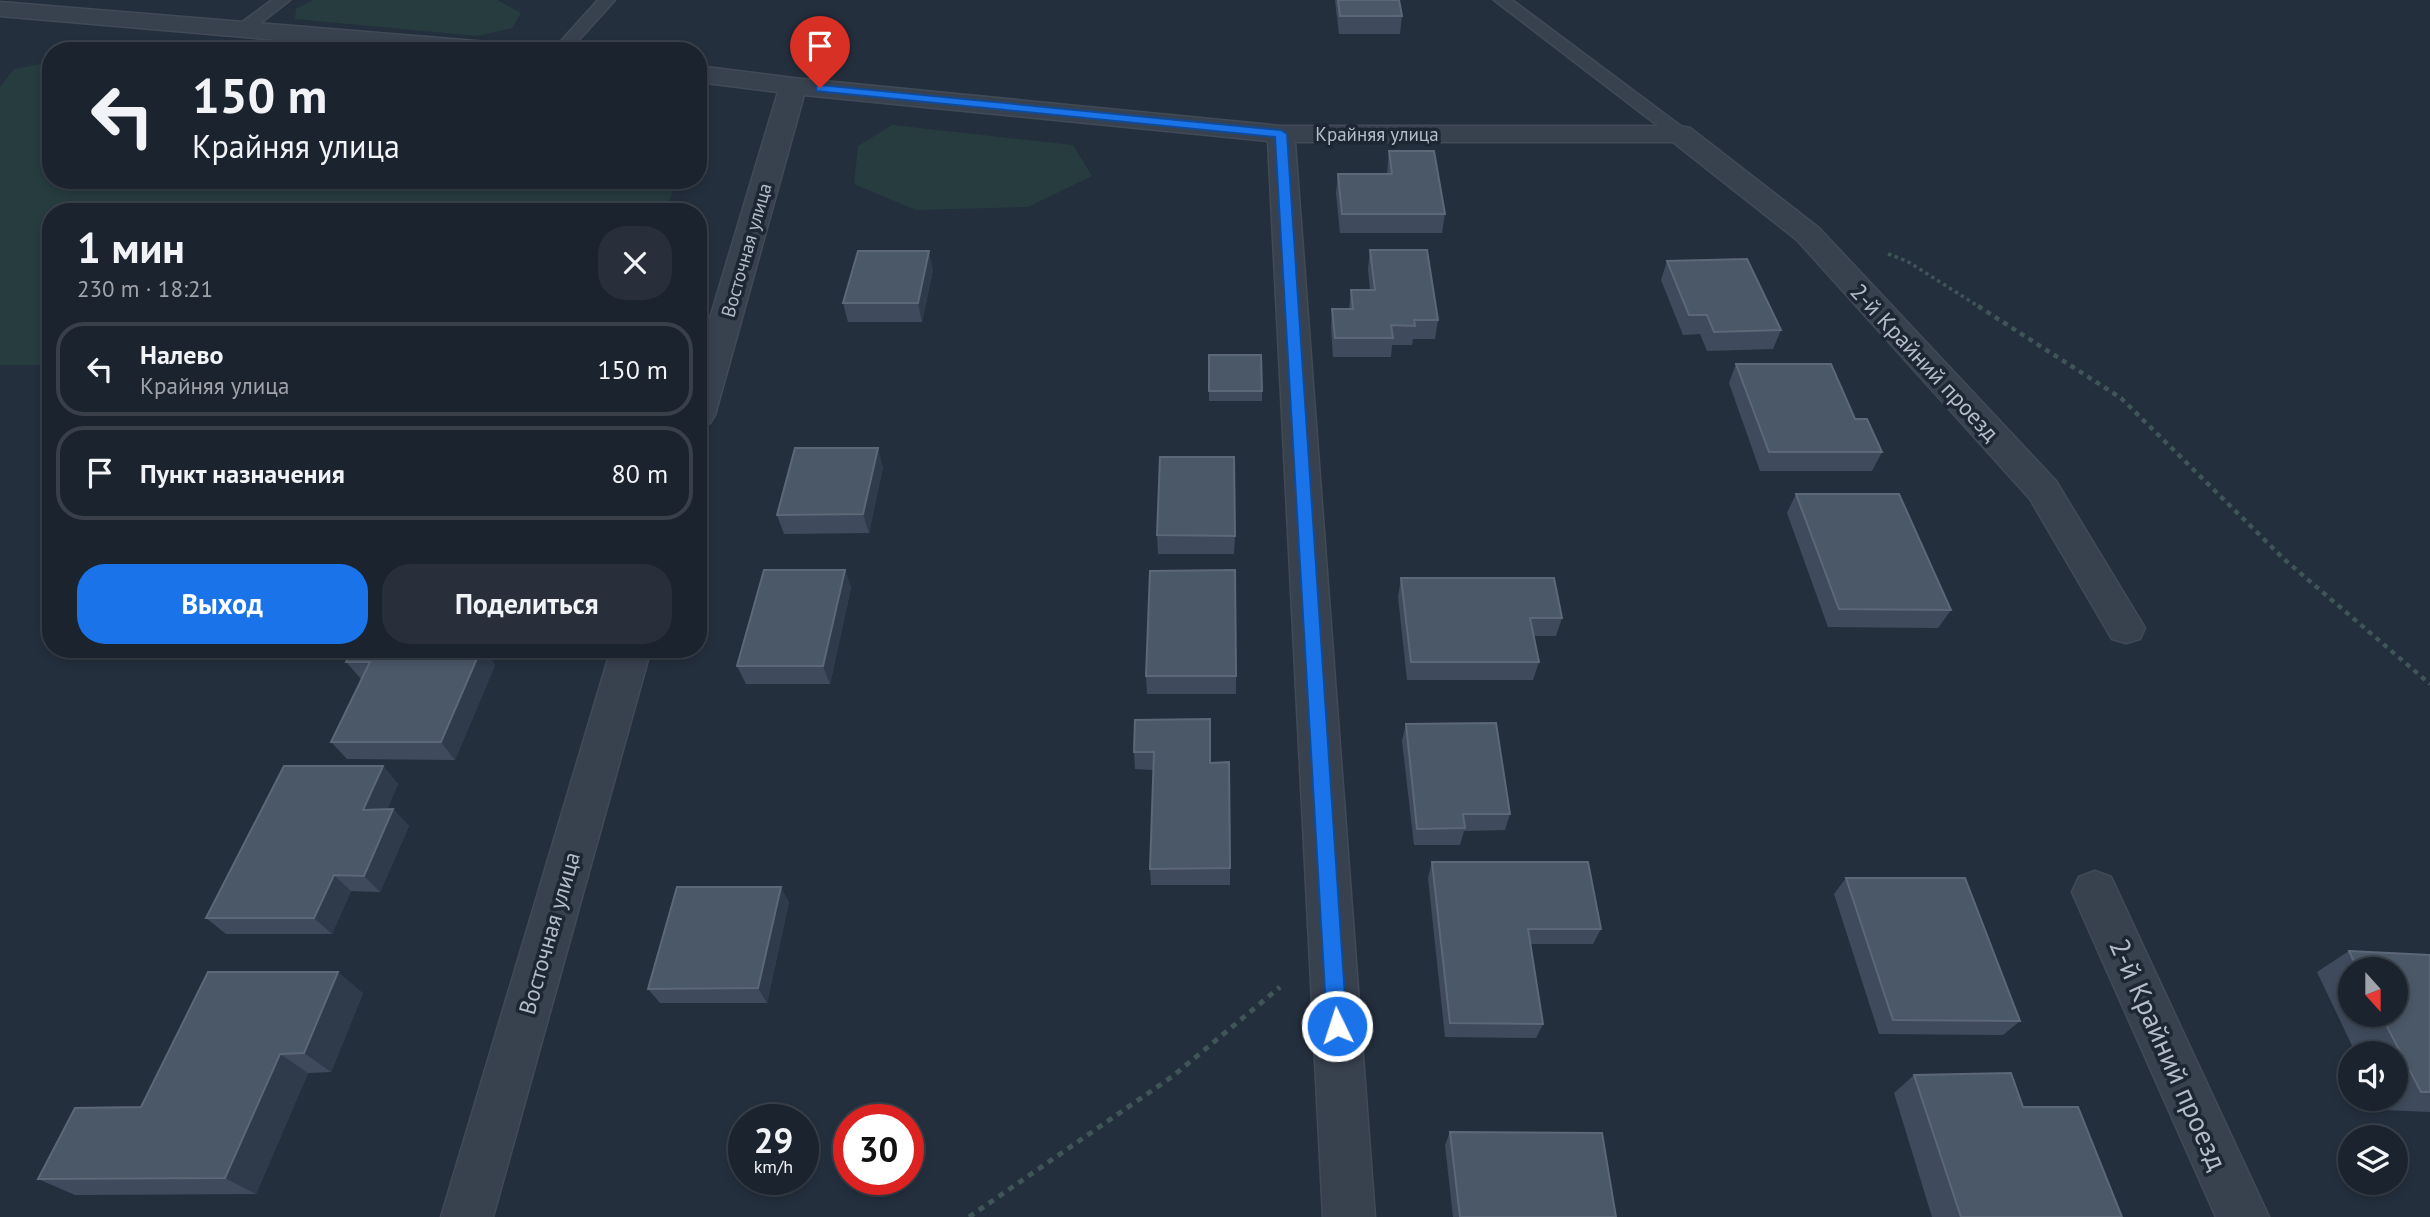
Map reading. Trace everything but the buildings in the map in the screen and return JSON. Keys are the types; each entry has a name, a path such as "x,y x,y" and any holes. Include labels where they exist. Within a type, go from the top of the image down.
{"street":[{"path":"0,9 395,42"},
{"name":"Крайняя улица","path":"707,75 1281,134 1680,134"},
{"name":"Восточная улица","path":"707,384 793,86"},
{"path":"1281,134 1349,1217"},
{"name":"2-й Крайний проезд","path":"1680,134 1808,234 2043,490 2126,628"},
{"name":"Восточная улица","path":"467,1217 628,658"},
{"name":"2-й Крайний проезд","path":"2095,892 2243,1217"}],"lane":[{"path":"243,29 282,0"},
{"path":"568,42 607,0"},
{"path":"1502,0 1680,134"}],"path":[{"path":"1883,252 1907,261 2121,398 2285,560 2430,684"},
{"path":"969,1217 1173,1076 1332,944"}],"green space":[{"path":"313,0 497,0 521,13 512,28 477,36 295,19 296,9"},
{"path":"42,64 42,189 674,189 668,203 42,203 42,365 0,365 0,87 14,69"},
{"path":"892,125 1073,145 1092,176 1028,207 916,210 854,184 858,146"}],"route":[{"path":"820,88 1281,134 1337,1026"}]}
